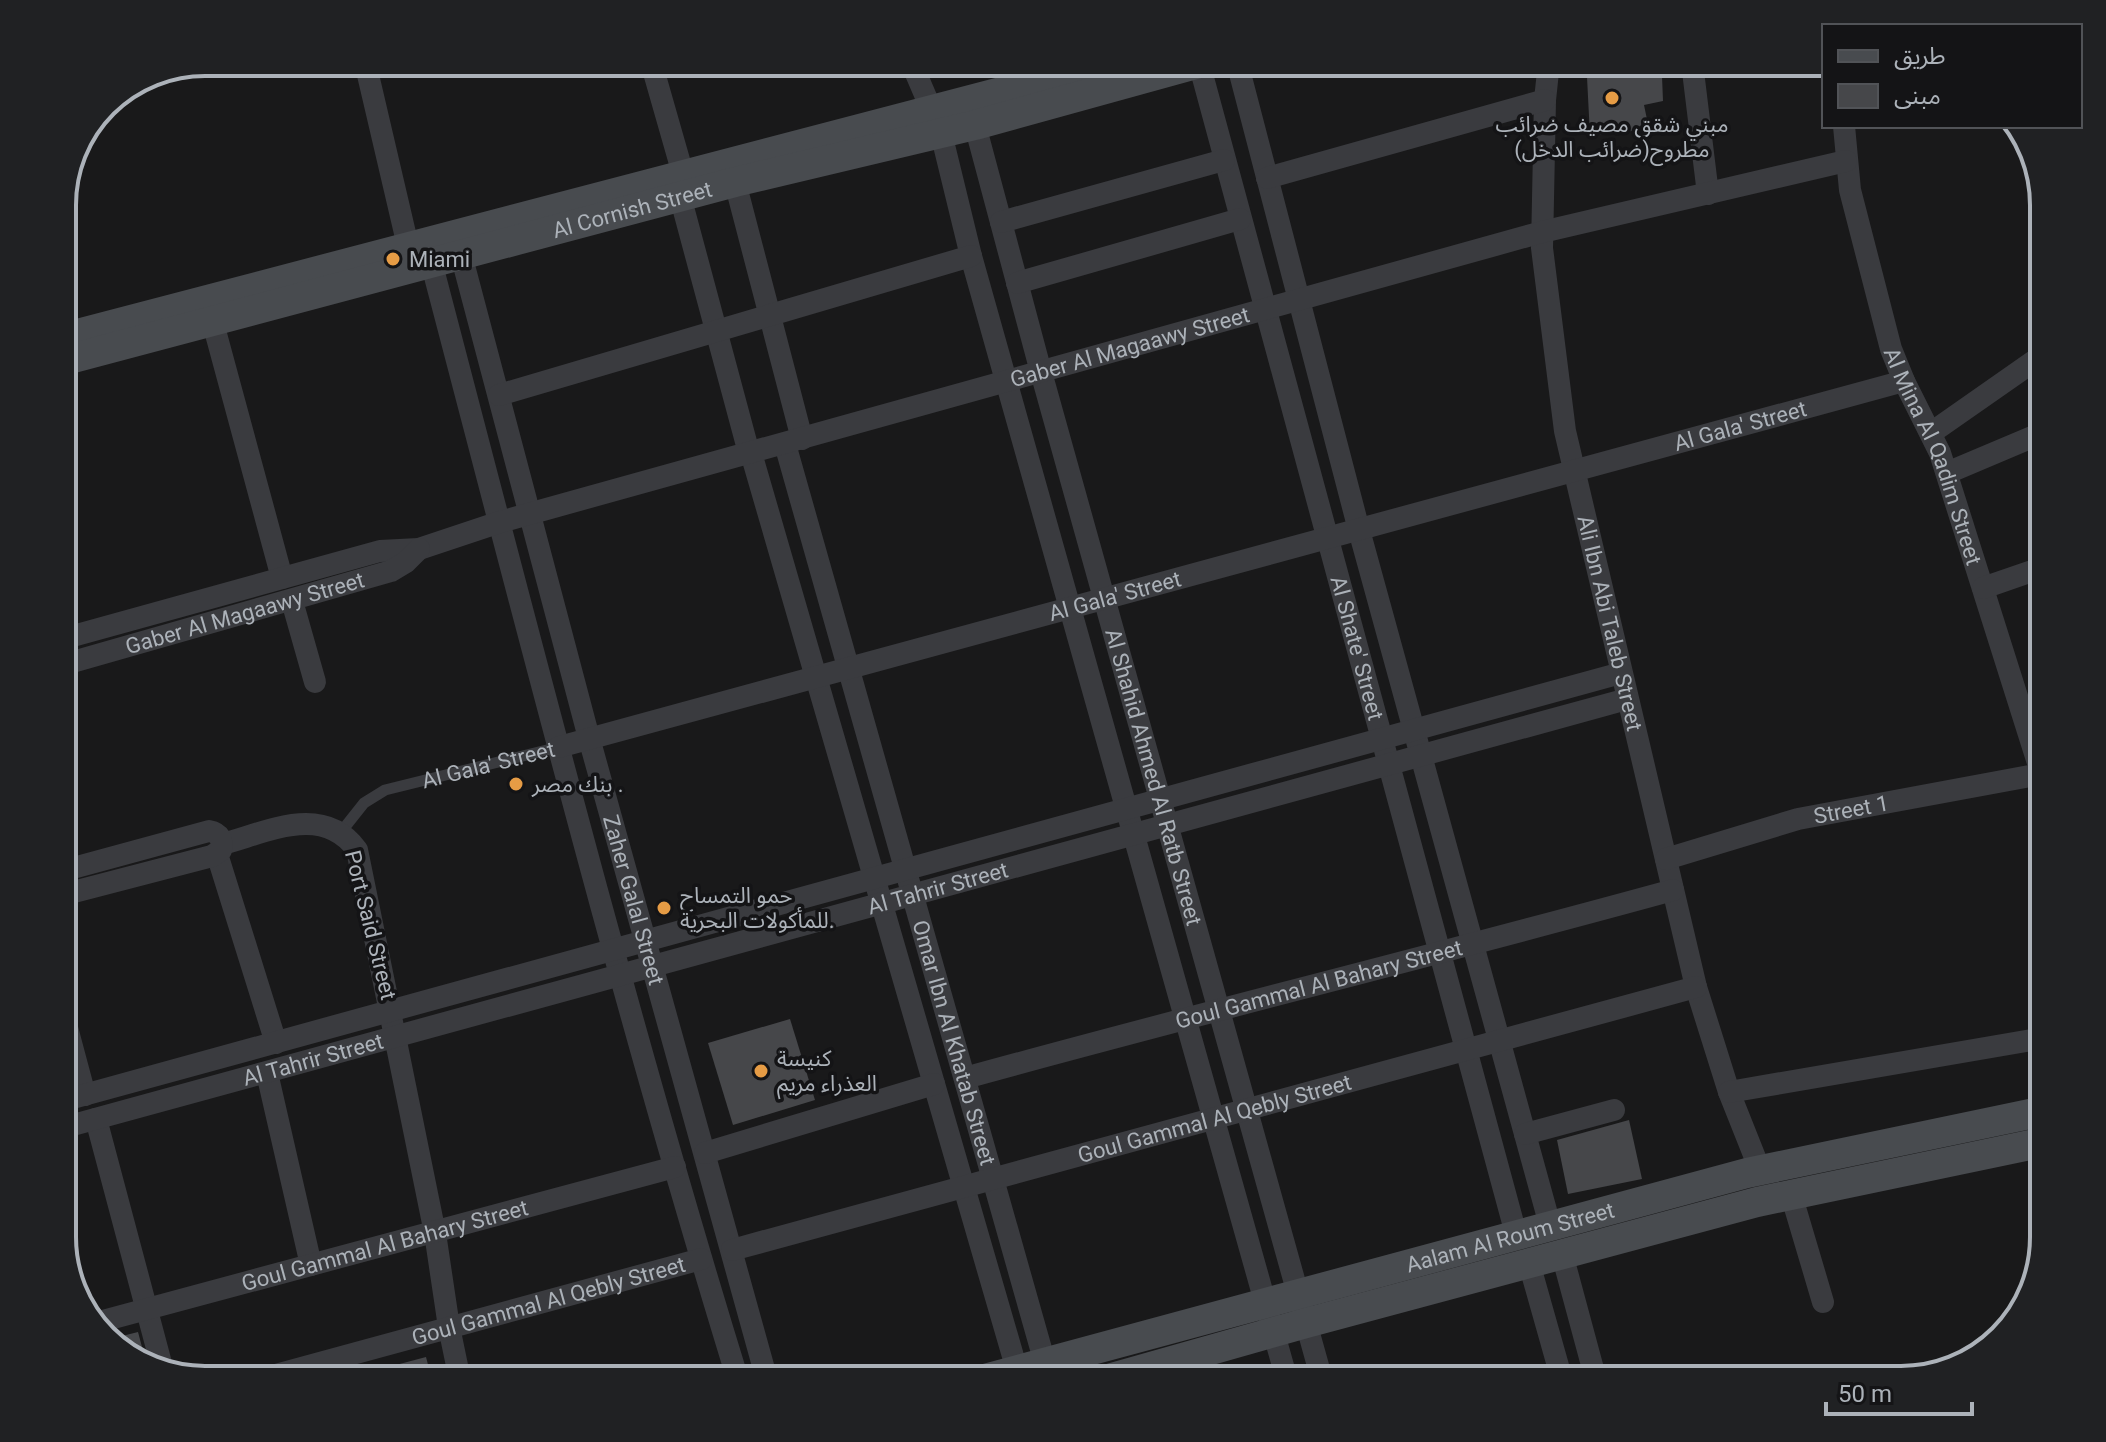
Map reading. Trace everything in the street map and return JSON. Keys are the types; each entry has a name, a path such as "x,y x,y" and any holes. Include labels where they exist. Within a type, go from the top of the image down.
{"street":[{"name":"Zaher Galal Street","path":"369,76 500,522 622,976 734,1366"},
{"name":"Omar Ibn Al Khatab Street","path":"655,76 716,331 750,453 964,1187 1031,1366"},
{"name":"Al Shahid Ahmed Al Ratb Street","path":"917,76 936,122 1283,1366"},
{"name":"Al Cornish Street","path":"682,185 735,182 936,122 1073,76"},
{"name":"Al Cornish Street","path":"76,335 422,250 458,244 936,122 975,125 1154,76"},
{"name":"Al Shate' Street","path":"1204,76 1326,539 1516,1234"},
{"name":"Al Shate' Street","path":"1241,76 1359,530 1550,1225"},
{"name":"Ali Ibn Abi Taleb Street","path":"1548,76 1543,267 1573,470 1696,987 1754,1172"},
{"path":"1694,76 1708,194"},
{"path":"1267,178 1545,100"},
{"name":"Al Shahid Ahmed Al Ratb Street","path":"975,125 1318,1366"},
{"name":"Al Mina Al Qadim Street","path":"1844,128 1850,190 1891,349 1947,473 2030,722"},
{"path":"1001,222 1224,160"},
{"name":"Gaber Al Magaawy Street","path":"76,635 380,551 419,549 500,522 1542,232 1846,161"},
{"name":"Omar Ibn Al Khatab Street","path":"735,182 770,315 793,441 849,669 993,1179 1031,1366"},
{"path":"1017,283 1240,219"},
{"name":"Zaher Galal Street","path":"458,244 589,738 763,1366"},
{"name":"Al Cornish Street","path":"76,357 213,323 422,250"},
{"path":"499,395 971,256"},
{"path":"213,323 282,578"},
{"path":"1931,433 2030,364"},
{"name":"Al Gala' Street","path":"559,747 1904,381"},
{"path":"1947,473 2030,438"},
{"name":"Gaber Al Magaawy Street","path":"76,661 391,571 419,549"},
{"path":"1983,588 2030,572"},
{"path":"292,601 315,682"},
{"name":"Al Tahrir Street","path":"76,1097 1621,673"},
{"name":"Al Tahrir Street","path":"76,1124 1627,699"},
{"name":"Street 1","path":"1666,859 1809,816 2030,780"},
{"name":"Port Said Street","path":"220,849 301,823 321,824 341,832 357,850 392,1011 457,1366"},
{"path":"76,867 209,831 219,835 220,849 276,1043"},
{"path":"76,892 220,849"},
{"path":"103,860 110,883"},
{"name":"Goul Gammal Al Bahary Street","path":"965,1078 1218,1008 1473,945 1673,890"},
{"name":"Goul Gammal Al Qebly Street","path":"732,1250 1696,987"},
{"path":"1729,1092 2030,1040"},
{"path":"76,1061 85,1095"},
{"path":"267,1073 311,1265"},
{"path":"705,1153 934,1084"},
{"path":"1525,1134 1614,1110"},
{"name":"Aalam Al Roum Street","path":"1035,1366 1704,1184 2030,1114"},
{"path":"96,1119 159,1357"},
{"name":"Aalam Al Roum Street","path":"1154,1366 1713,1213 2030,1145"},
{"name":"Goul Gammal Al Bahary Street","path":"106,1320 675,1167"},
{"path":"1754,1172 1749,1191 1757,1202"},
{"path":"1704,1184 1712,1201 1713,1213"},
{"path":"1791,1194 1823,1302"},
{"path":"1562,1254 1592,1366"},
{"name":"Goul Gammal Al Qebly Street","path":"308,1366 701,1259"},
{"path":"1529,1263 1558,1366"}],"lane":[{"name":"Al Gala' Street","path":"341,832 364,803 385,790 559,747"}],"building":[{"name":"مبني شقق مصيف ضرائب مطروح(ضرائب الدخل)","path":"1662,76 1663,101 1644,105 1649,129 1590,136 1587,77"},
{"name":"كنيسة العذراء مريم","path":"790,1019 815,1100 733,1125 708,1043"},
{"path":"1629,1120 1642,1179 1568,1194 1557,1140"},
{"path":"138,1332 143,1350 133,1344 122,1336"},
{"path":"426,1357 428,1366 392,1366"}],"place":[{"name":"مبني شقق مصيف ضرائب مطروح(ضرائب الدخل)","path":"1612,98"},
{"name":"Miami","path":"393,259"},
{"name":"بنك مصر .","path":"516,784"},
{"name":"حمو التمساح للمأكولات البحرية.","path":"664,908"},
{"name":"كنيسة العذراء مريم","path":"761,1071"}]}
